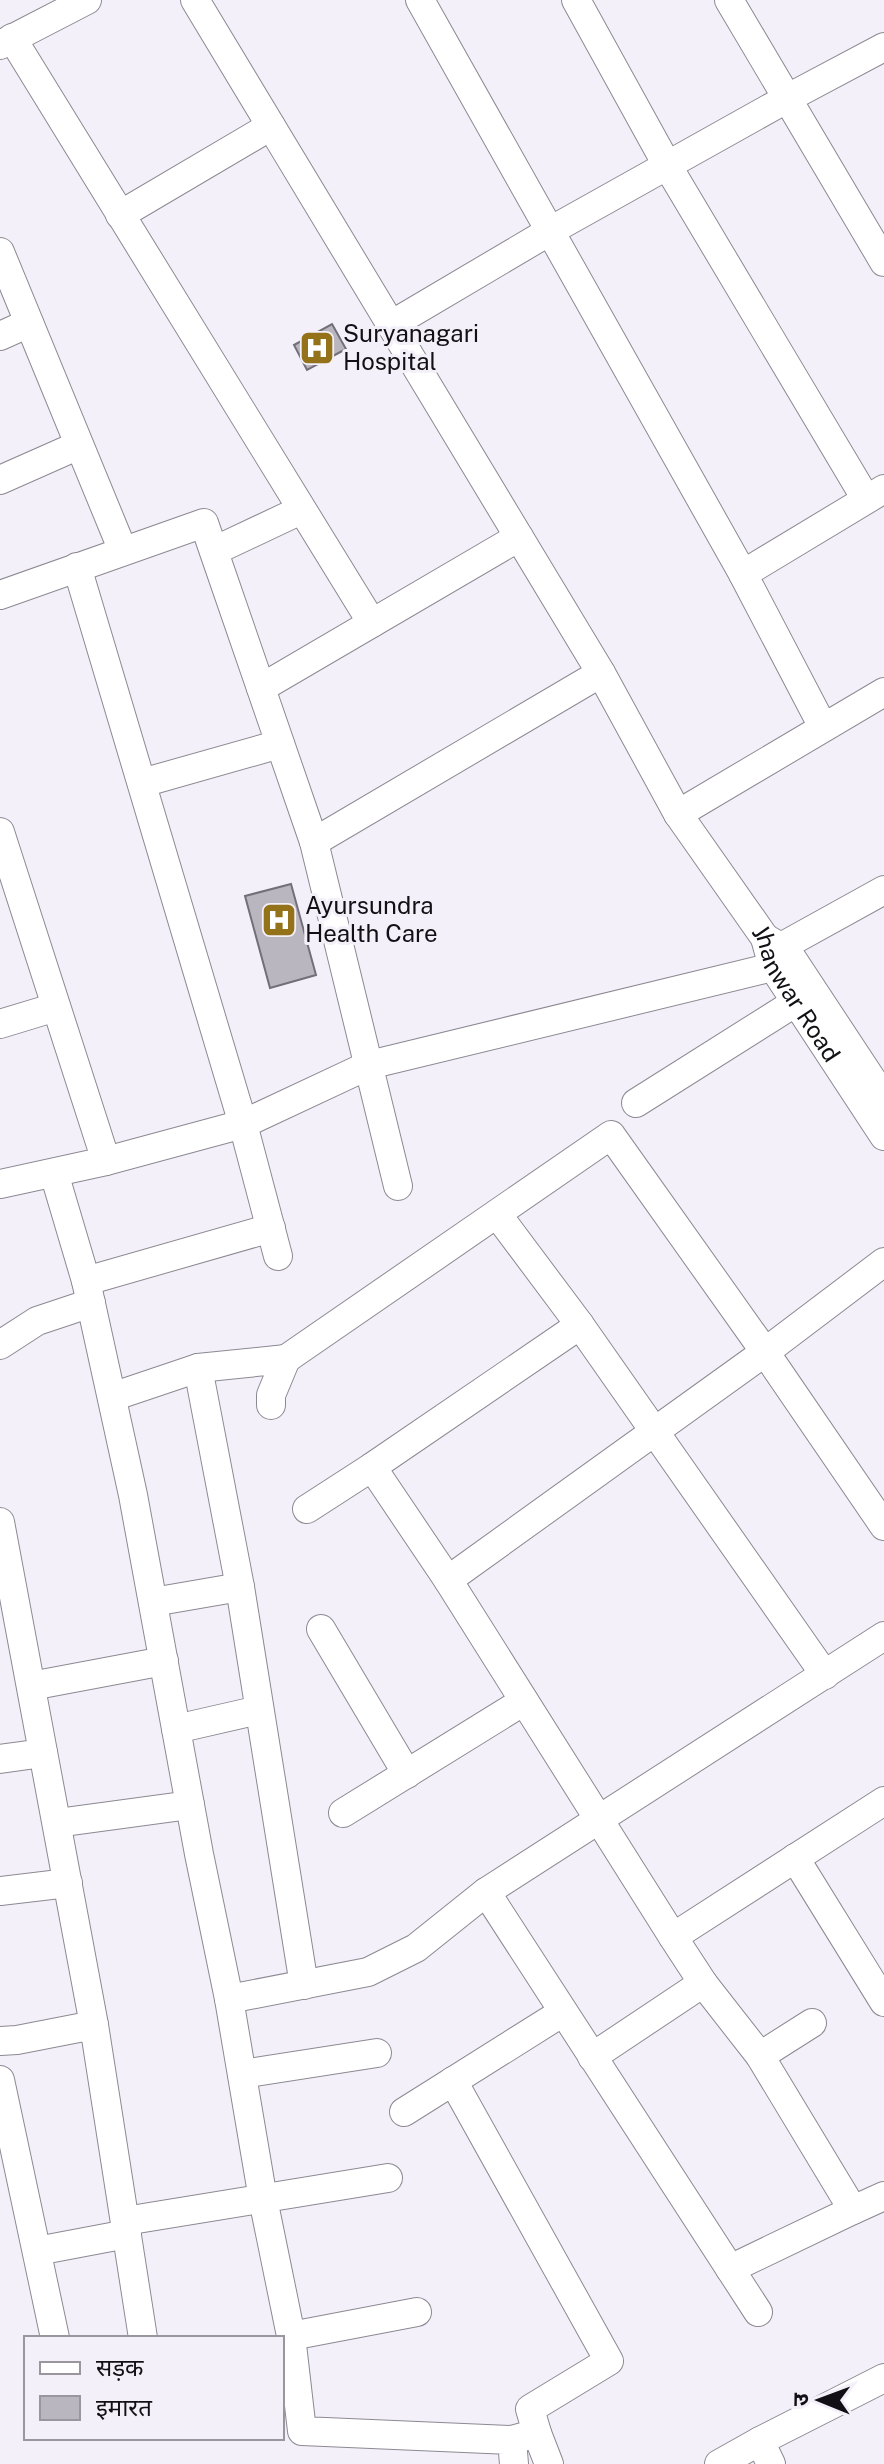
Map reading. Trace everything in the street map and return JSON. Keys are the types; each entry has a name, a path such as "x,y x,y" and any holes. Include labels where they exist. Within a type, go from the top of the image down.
{"street":[{"path":"87,0 6,42 120,215 372,623"},
{"path":"195,0 601,673 678,814 773,951"},
{"path":"420,0 743,574 823,727"},
{"path":"576,0 667,165 875,494 743,574"},
{"path":"729,0 884,262"},
{"path":"391,325 667,165 884,47"},
{"path":"120,215 271,126"},
{"path":"0,252 123,551"},
{"path":"0,336 29,323"},
{"path":"0,480 79,445"},
{"path":"214,551 301,510"},
{"path":"0,595 204,523 314,842 398,1186"},
{"path":"261,688 519,537"},
{"path":"77,567 243,1124 278,1256"},
{"path":"314,842 601,673"},
{"path":"678,814 884,692"},
{"path":"142,783 280,744"},
{"path":"0,832 106,1161"},
{"path":"0,1184 106,1161 243,1124 369,1065 773,951 884,890"},
{"name":"Jhanwar Road","path":"773,951 796,1002 884,1136"},
{"name":"Jhanwar Road","path":"773,951 791,957 884,1098"},
{"path":"636,1103 796,1002"},
{"path":"0,1024 56,1007"},
{"path":"112,1397 198,1368 286,1359 611,1135 884,1526"},
{"path":"54,1173 88,1292 133,1495 229,1999 263,2199 291,2336 292,2431 521,2446 549,2464"},
{"path":"497,1214 580,1325 825,1675"},
{"path":"0,1345 88,1292 271,1228"},
{"path":"448,1580 765,1352 884,1262"},
{"path":"307,1509 580,1325"},
{"path":"271,1405 271,1395 286,1359"},
{"path":"198,1368 240,1587 304,1985"},
{"path":"372,1467 448,1580 703,1983 760,2056 853,2210"},
{"path":"0,1522 9,1621 31,1686 57,1823 94,2025 143,2336"},
{"path":"153,1602 240,1587"},
{"path":"321,1629 407,1774"},
{"path":"229,1999 368,1972 416,1948 486,1892 884,1636"},
{"path":"31,1686 164,1661"},
{"path":"343,1813 524,1701"},
{"path":"176,1729 259,1710"},
{"path":"0,1759 43,1753"},
{"path":"673,1937 884,1801"},
{"path":"57,1823 190,1805"},
{"path":"795,1858 881,1992"},
{"path":"0,1891 68,1883"},
{"path":"486,1892 758,2312"},
{"path":"592,2057 703,1983"},
{"path":"404,2112 563,2012"},
{"path":"760,2056 812,2023"},
{"path":"0,2041 94,2025"},
{"path":"242,2074 377,2053"},
{"path":"0,2080 55,2336"},
{"path":"453,2081 609,2361 530,2409 521,2446"},
{"path":"37,2251 126,2227 388,2178"},
{"path":"730,2269 884,2196"},
{"path":"291,2336 417,2312"},
{"path":"719,2464 766,2453 884,2378"}],"building":[{"path":"332,324 346,349 307,370 294,345"},
{"path":"291,884 316,975 270,988 245,896"}],"place":[{"name":"Suryanagari Hospital","path":"317,348"},
{"name":"Ayursundra Health Care","path":"279,920"}]}
